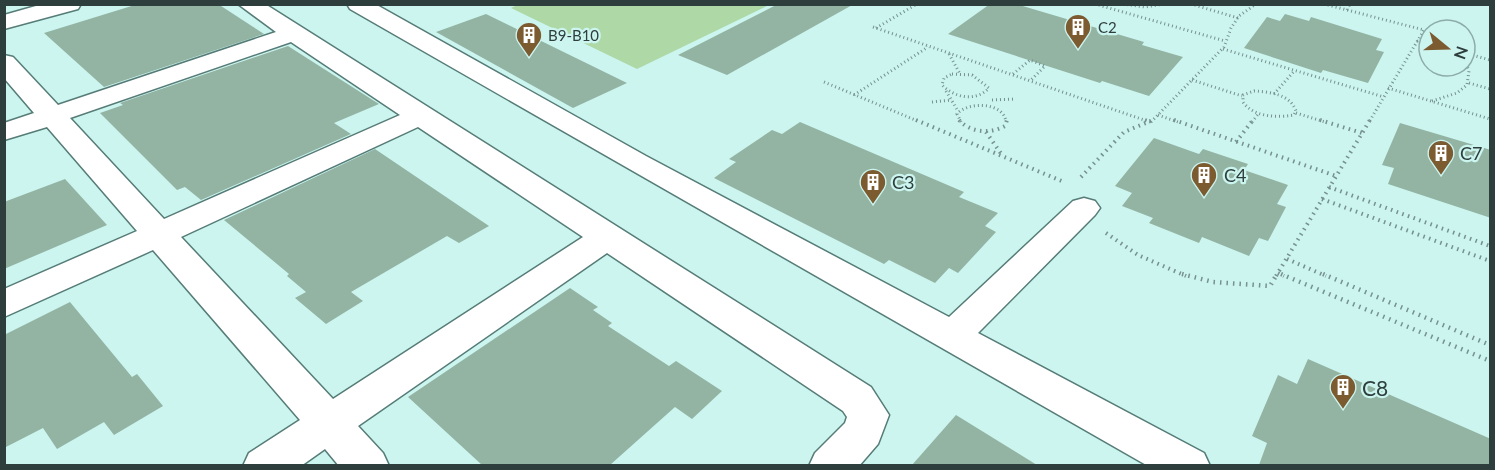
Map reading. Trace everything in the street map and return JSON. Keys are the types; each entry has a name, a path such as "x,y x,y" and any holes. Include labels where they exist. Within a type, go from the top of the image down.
{"street":[{"path":"4,22 70,4"},
{"path":"249,4 856,399 868,415 863,432 831,465"},
{"path":"358,4 636,162 1188,465"},
{"path":"4,132 292,34"},
{"path":"4,62 367,465"},
{"path":"4,304 419,116"},
{"path":"952,336 1083,198"},
{"path":"265,465 606,238"}],"path":[{"path":"904,4 912,7"},
{"path":"917,4 874,28 1150,122"},
{"path":"1095,4 1225,41"},
{"path":"1123,4 1145,7 1164,4"},
{"path":"1191,4 1239,18"},
{"path":"1256,4 1250,6 1227,30 1223,49 1158,115 1150,122 1124,132 1080,178 1083,198 1113,241 1152,261 1203,281 1270,286 1417,41"},
{"path":"1324,4 1417,28"},
{"path":"1347,10 1350,4"},
{"path":"855,95 928,46"},
{"path":"1223,49 1384,97"},
{"path":"949,53 960,74"},
{"path":"1013,75 1030,60 1045,66 1030,81"},
{"path":"1275,94 1295,70"},
{"path":"960,74 972,75 984,81 988,90 996,109 1007,119 1005,126 999,130 985,131 968,127 960,122 958,111 942,85 943,80 960,74"},
{"path":"1431,101 1456,94 1469,83 1470,78"},
{"path":"1192,80 1242,96 1254,91 1275,94 1293,103 1296,112"},
{"path":"824,82 1003,157 1083,198"},
{"path":"1469,83 1491,89"},
{"path":"1388,88 1491,119"},
{"path":"946,90 958,96 973,97 983,95 988,90"},
{"path":"1242,96 1242,102 1259,113 1281,117 1296,112 1362,134"},
{"path":"992,100 1015,99"},
{"path":"932,102 952,100"},
{"path":"958,111 972,105 996,109"},
{"path":"1236,142 1259,113"},
{"path":"1158,115 1336,176"},
{"path":"985,131 1003,157"},
{"path":"1329,188 1491,246"},
{"path":"1322,199 1491,261"},
{"path":"1287,258 1491,345"},
{"path":"1278,273 1491,361"}],"green space":[{"path":"519,4 769,5 637,69 511,8"}],"building":[{"path":"138,4 218,4 264,34 104,87 44,33"},
{"path":"778,4 854,4 727,75 678,55"},
{"name":"C2","path":"990,4 1016,4 1144,42 1142,45 1183,57 1149,96 1102,81 1100,83 948,34"},
{"name":"B9-B10","path":"486,14 627,83 573,108 436,32"},
{"path":"1285,14 1309,21 1311,17 1382,39 1376,50 1384,52 1368,83 1323,70 1321,73 1244,48 1267,17 1280,21"},
{"path":"288,46 379,104 334,123 351,134 201,200 185,187 177,190 100,113 123,105 120,103"},
{"name":"C3","path":"800,122 964,192 959,197 998,213 985,226 996,232 958,273 949,268 935,283 889,260 884,264 714,178 736,162 729,159 772,130 782,134"},
{"name":"C7","path":"1400,123 1491,150 1491,218 1388,184 1394,168 1382,165"},
{"name":"C4","path":"1154,138 1199,154 1203,149 1248,164 1244,170 1288,185 1277,204 1286,207 1268,241 1259,238 1249,256 1202,237 1199,243 1149,223 1153,218 1122,206 1132,193 1115,186"},
{"path":"375,149 489,226 459,243 447,236 351,292 363,301 326,324 295,298 306,292 287,276 289,274 224,220"},
{"path":"65,179 107,225 4,269 4,202"},
{"path":"570,288 598,307 593,310 612,323 608,326 669,366 676,361 722,391 692,419 675,407 610,465 482,465 408,397"},
{"path":"70,302 132,377 137,374 163,406 114,435 104,422 57,449 43,428 4,448 4,335"},
{"name":"C8","path":"1308,359 1491,439 1491,465 1259,465 1267,443 1252,436 1278,375 1297,384"},
{"path":"956,415 1037,465 912,465"}],"place":[{"name":"C2","path":"1078,50"},
{"name":"B9-B10","path":"529,58"},
{"name":"C7","path":"1441,176"},
{"name":"C4","path":"1204,198"},
{"name":"C3","path":"873,205"},
{"name":"C8","path":"1343,410"}]}
